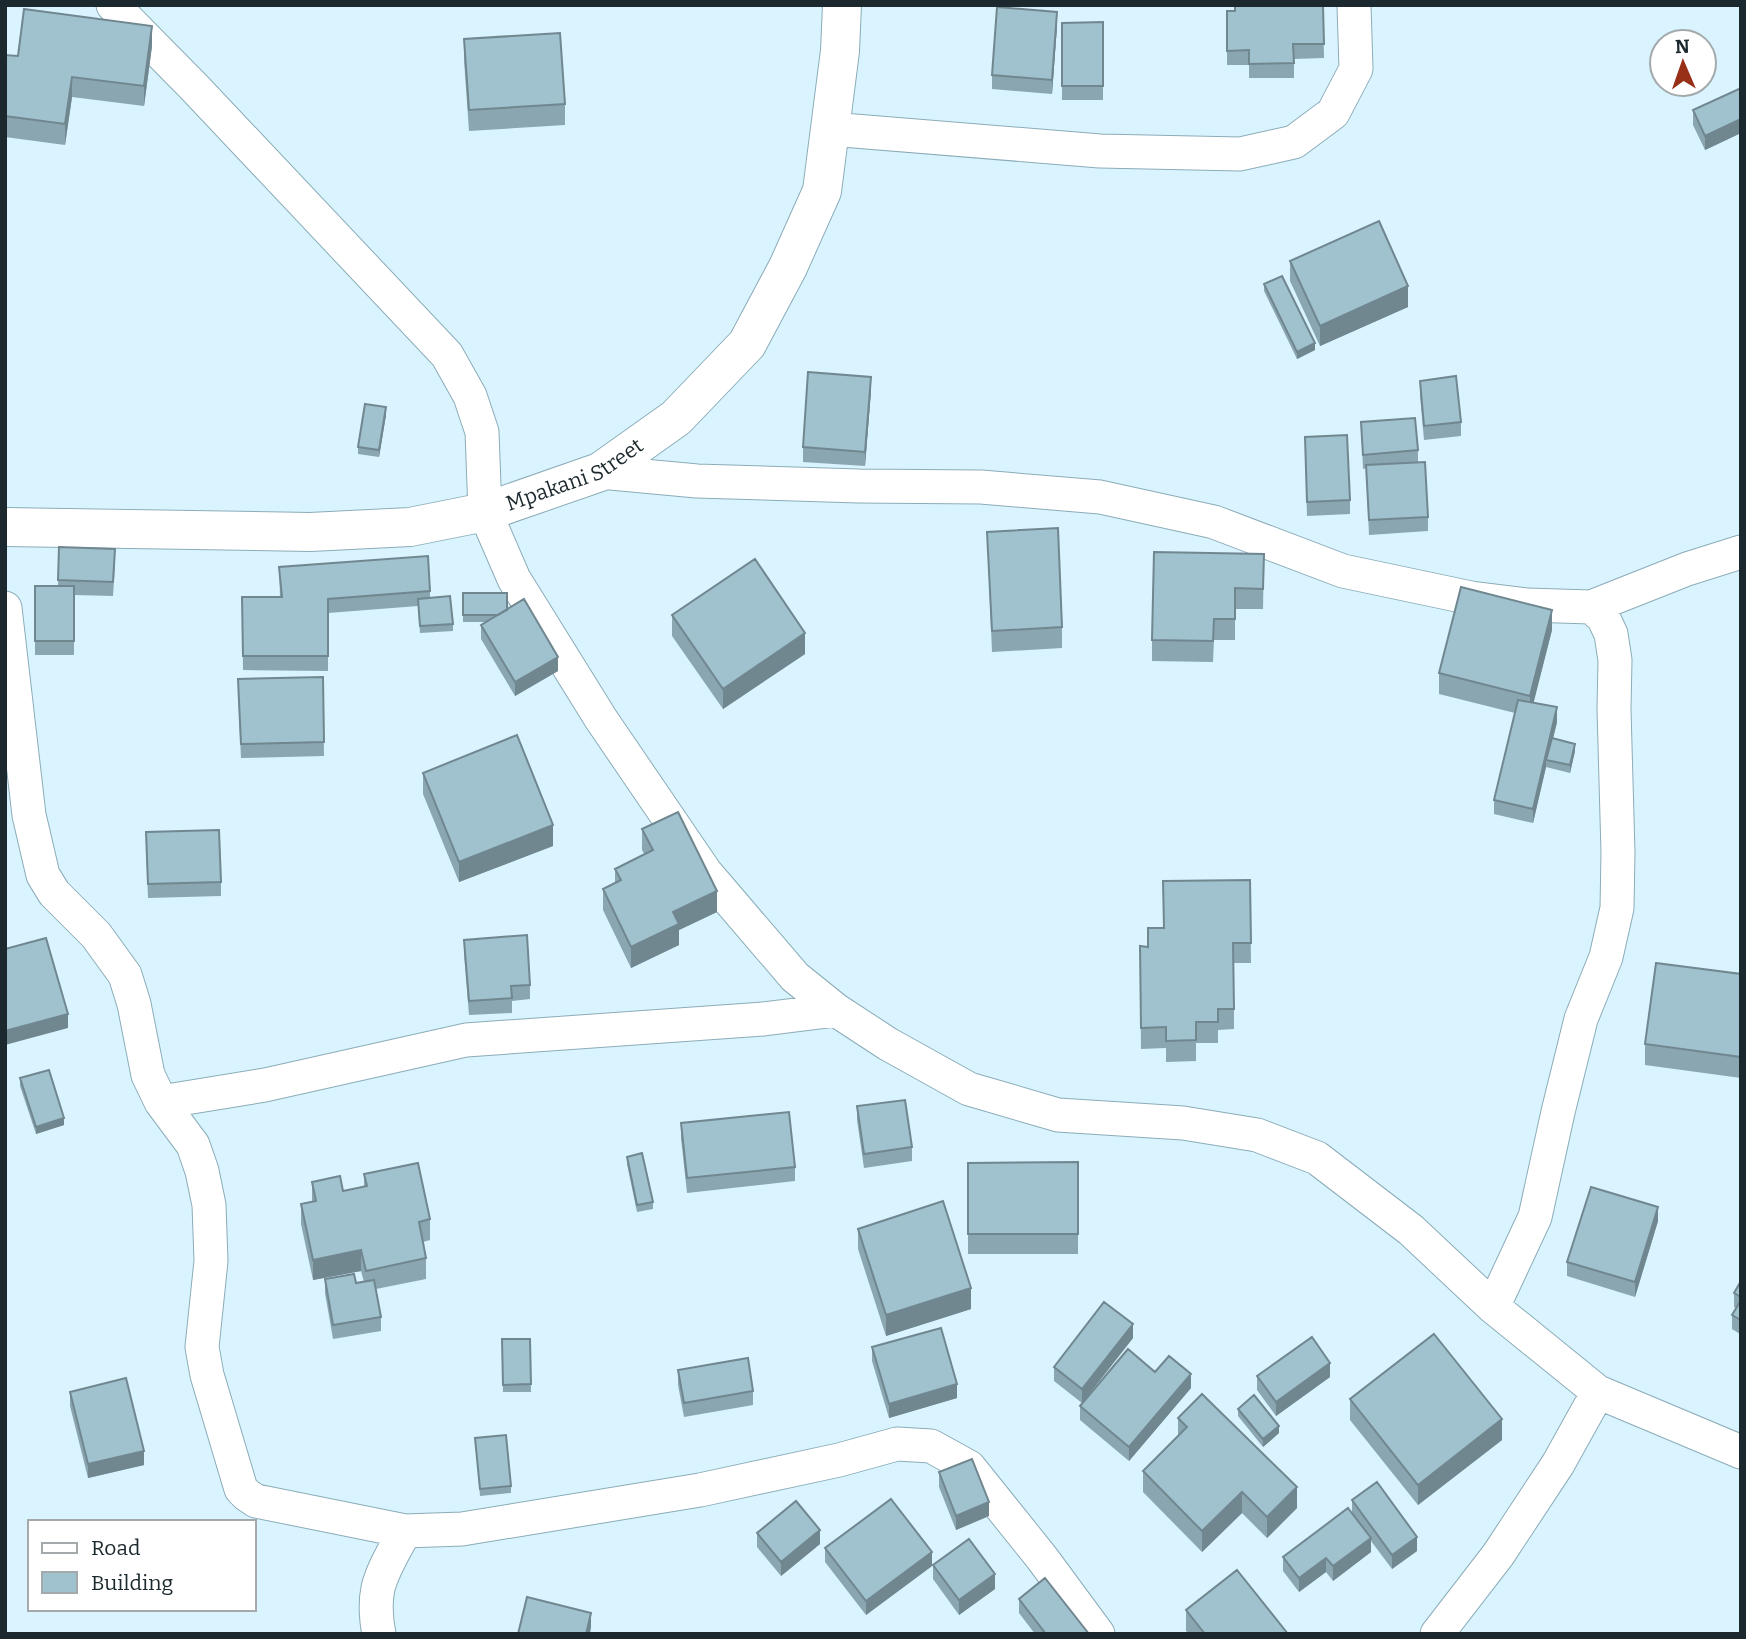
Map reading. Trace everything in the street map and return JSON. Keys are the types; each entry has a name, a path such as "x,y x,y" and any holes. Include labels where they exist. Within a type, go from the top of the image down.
{"street":[{"path":"113,5 447,355 470,396 482,432 485,512 514,579 601,719 706,873 795,977 836,1010 888,1044 969,1089 1058,1115 1183,1123 1257,1135 1317,1158 1411,1230 1493,1307 1598,1392 1741,1452"},
{"name":"Mpakani Street","path":"5,527 310,532 410,527 485,512 600,472 676,418 747,344 788,267 822,191 840,51 842,5"},
{"path":"830,129 1100,151 1240,154 1294,142 1333,113 1356,69 1353,5"},
{"path":"600,472 697,481 859,486 981,486 1100,497 1214,522 1343,571 1471,598 1527,605 1591,607 1687,569 1741,552"},
{"path":"1493,1307 1535,1217 1581,1019 1606,957 1617,908 1614,647 1603,617 1591,607"},
{"path":"5,608 29,815 43,875 54,893 96,935 125,975 134,1004 148,1076 161,1102 193,1145 202,1171 209,1205 211,1261 202,1347 207,1375 241,1489 247,1495 256,1501 405,1531 462,1529 700,1490 839,1460 897,1444 931,1446 969,1467 1042,1558 1098,1634"},
{"path":"161,1102 265,1085 466,1040 764,1019 836,1010"},
{"path":"1437,1634 1498,1555 1550,1476 1598,1392"},
{"path":"379,1634 376,1617 378,1588 405,1531"}],"building":[{"path":"1235,5 1323,5 1324,44 1293,44 1294,63 1249,64 1249,50 1227,51 1227,11 1235,11"},
{"path":"997,7 1057,12 1052,80 992,75"},
{"path":"24,9 152,26 144,86 72,77 65,124 5,116 5,55 18,56"},
{"path":"1103,22 1103,86 1062,86 1062,23"},
{"path":"560,33 565,104 469,110 464,39"},
{"path":"1741,88 1741,119 1705,136 1693,110"},
{"path":"1379,221 1408,286 1320,326 1290,261"},
{"path":"1282,276 1315,343 1297,352 1264,284"},
{"path":"808,372 871,377 865,452 803,447"},
{"path":"1456,376 1461,422 1424,426 1420,381"},
{"path":"365,404 386,407 379,450 358,447"},
{"path":"1415,418 1418,450 1363,455 1361,422"},
{"path":"1347,435 1350,500 1307,502 1305,437"},
{"path":"1425,462 1428,517 1369,520 1366,465"},
{"path":"1058,528 1062,627 992,631 987,532"},
{"path":"59,547 115,549 113,582 58,580"},
{"path":"1154,552 1264,554 1263,589 1235,588 1235,619 1214,619 1213,641 1152,640"},
{"path":"428,556 430,591 328,599 328,656 243,656 242,597 282,597 279,567"},
{"path":"755,559 805,633 723,689 672,615"},
{"path":"35,586 74,586 74,641 35,641"},
{"path":"1461,587 1552,610 1530,696 1439,673"},
{"path":"463,593 507,593 507,610 498,615 463,615"},
{"path":"450,596 453,624 420,626 418,599"},
{"path":"524,599 558,657 515,682 481,625"},
{"path":"323,677 324,742 241,744 238,679"},
{"path":"1518,700 1557,707 1533,809 1494,800"},
{"path":"517,735 553,825 459,862 423,773"},
{"path":"1552,738 1575,744 1570,765 1546,760"},
{"path":"678,812 717,891 673,912 679,924 631,947 603,889 621,880 615,869 653,850 642,829"},
{"path":"219,830 221,882 148,884 146,832"},
{"path":"1250,880 1251,943 1233,943 1234,1009 1218,1009 1218,1022 1196,1022 1196,1040 1166,1041 1166,1027 1141,1028 1140,946 1148,947 1148,928 1164,928 1163,881"},
{"path":"527,935 530,985 511,986 512,998 469,1001 464,940"},
{"path":"46,938 68,1014 5,1031 5,949"},
{"path":"1656,963 1741,974 1741,1057 1645,1044"},
{"path":"49,1070 64,1118 36,1127 20,1078"},
{"path":"905,1100 912,1147 864,1154 857,1106"},
{"path":"789,1112 795,1167 687,1178 681,1123"},
{"path":"642,1153 653,1202 637,1205 627,1157"},
{"path":"1078,1162 1078,1234 968,1234 968,1163"},
{"path":"418,1163 430,1219 419,1222 426,1258 366,1271 361,1250 313,1260 301,1204 316,1201 312,1182 340,1176 343,1191 367,1186 364,1174"},
{"path":"1591,1187 1658,1207 1635,1282 1567,1262"},
{"path":"943,1201 971,1288 886,1315 858,1229"},
{"path":"354,1274 356,1283 374,1280 381,1317 333,1325 325,1279"},
{"path":"1741,1281 1741,1297 1734,1293"},
{"path":"1741,1300 1741,1320 1732,1315"},
{"path":"1104,1302 1133,1324 1082,1389 1054,1367"},
{"path":"941,1328 957,1384 889,1404 872,1347"},
{"path":"1434,1334 1502,1419 1418,1485 1350,1399"},
{"path":"1312,1337 1330,1363 1276,1402 1257,1376"},
{"path":"502,1339 530,1339 531,1384 503,1385"},
{"path":"1128,1349 1155,1372 1169,1356 1191,1374 1129,1447 1080,1406"},
{"path":"748,1358 753,1391 684,1403 678,1370"},
{"path":"126,1378 144,1451 88,1464 70,1392"},
{"path":"1202,1394 1297,1487 1267,1517 1242,1492 1202,1531 1143,1471 1187,1427 1178,1418"},
{"path":"1254,1395 1279,1426 1263,1439 1238,1409"},
{"path":"506,1435 511,1486 480,1489 475,1438"},
{"path":"972,1459 989,1502 956,1516 939,1472"},
{"path":"1377,1482 1417,1537 1392,1555 1352,1500"},
{"path":"891,1499 932,1552 866,1601 825,1548"},
{"path":"796,1501 820,1530 781,1562 757,1533"},
{"path":"1348,1508 1371,1538 1333,1566 1326,1558 1299,1578 1283,1557"},
{"path":"969,1539 995,1574 959,1600 933,1565"},
{"path":"1237,1570 1288,1634 1205,1634 1186,1610"},
{"path":"1045,1578 1089,1634 1046,1634 1019,1599"},
{"path":"527,1597 591,1613 586,1634 518,1634"}]}
